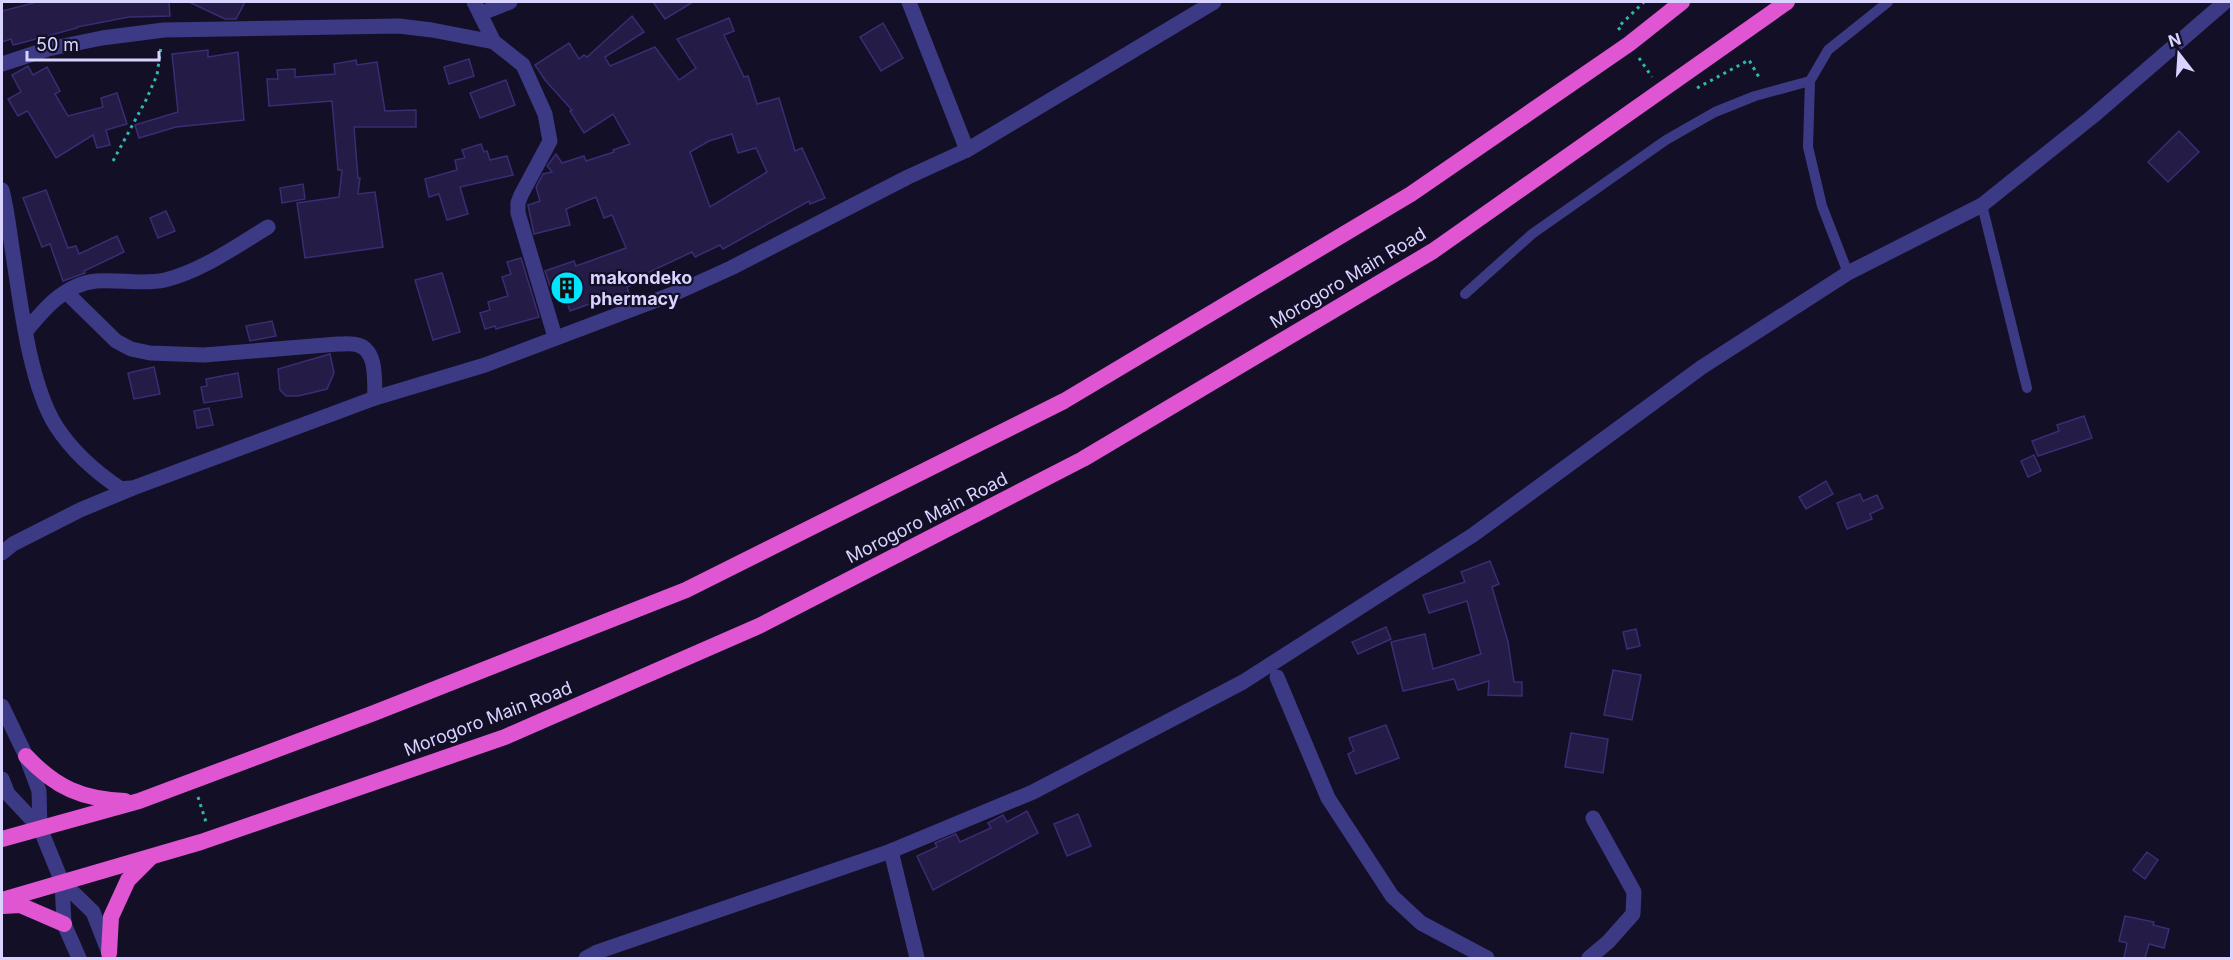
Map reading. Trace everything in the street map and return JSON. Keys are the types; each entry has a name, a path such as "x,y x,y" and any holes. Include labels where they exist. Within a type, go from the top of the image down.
{"highway":[{"path":"2,839 139,801 374,713 686,590 1064,401 1412,194 1629,44 1682,2"},
{"name":"Morogoro Main Road","path":"2,900 211,838 505,737 761,626 1083,459 1433,251 1787,2"},
{"path":"26,756 42,773 76,794 106,800 139,801"},
{"path":"110,956 111,916 128,880 152,856"},
{"path":"2,906 20,905 64,924"}],"street":[{"path":"510,2 478,8 494,42 523,65 545,114 550,141 518,202 518,213 555,337"},
{"path":"909,2 967,150"},
{"path":"2,553 13,544 80,510 133,488 375,398 485,365 689,288 908,177 967,150 1214,2"},
{"path":"586,958 597,952 891,851 1033,792 1243,682 1473,535 1702,367 1848,273 1982,205 2092,117 2225,2"},
{"path":"2,64 48,49 102,38 164,30 399,26 494,42"},
{"path":"2,190 26,331 40,390 55,425 77,452 104,478 121,489 133,488"},
{"path":"26,331 46,306 66,292 94,281 135,283 165,280 196,269 268,227"},
{"path":"66,292 116,340 132,349 150,353 204,355 338,344 358,345 368,351 373,363 375,398"},
{"path":"1277,677 1328,798 1392,896 1421,923 1486,958"},
{"path":"2,706 26,756 39,790 40,828 62,882 64,924 79,958"},
{"path":"2,779 8,794 40,828"},
{"path":"1589,958 1608,942 1633,914 1634,892 1593,818"},
{"path":"891,851 918,958"},
{"path":"62,882 93,912 110,956"}],"lane":[{"path":"1848,273 1822,206 1808,147 1810,81 1828,50 1888,2"},
{"path":"1465,294 1532,234 1666,140 1715,112 1755,96 1810,81"},
{"path":"1982,205 2027,388"}],"path":[{"path":"113,161 157,75 164,30"},
{"path":"193,781 211,838"}],"building":[{"path":"37,2 169,2 170,16 129,17 77,27 13,45 11,39 2,42 2,11"},
{"path":"189,2 245,2 236,19 225,19"},
{"path":"653,2 693,2 665,19"},
{"path":"632,16 644,32 605,57 610,66 655,47 679,80 696,68 677,39 729,18 734,31 724,35 744,77 748,76 757,104 779,98 795,151 802,148 825,198 810,204 809,201 723,249 720,245 695,257 692,252 643,275 645,280 627,287 630,296 605,305 603,299 570,311 563,291 553,295 545,271 574,261 576,266 626,248 612,215 604,218 596,197 566,209 570,225 534,234 528,205 540,201 536,187 543,174 552,172 547,166 556,154 562,163 584,156 586,161 630,144 613,114 584,133 570,111 572,110 545,80 535,65 569,43 579,59 584,55 587,57","holes":["732,134 738,153 756,148 767,172 710,207 690,152 709,141"]},
{"path":"883,23 903,58 881,71 860,37"},
{"path":"208,50 208,57 238,52 244,120 176,127 139,138 135,125 178,112 172,54"},
{"path":"469,59 474,76 449,84 444,67"},
{"path":"356,60 357,65 377,62 385,111 416,110 416,127 354,127 358,178 360,178 358,194 375,192 383,247 305,258 297,203 339,197 342,170 338,170 332,101 269,106 267,79 278,79 277,70 295,69 295,77 335,74 334,64"},
{"path":"28,66 33,75 47,67 60,91 55,94 68,116 103,107 101,98 117,93 127,124 106,130 110,145 97,148 93,135 56,158 29,113 27,111 18,116 8,99 21,92 12,75"},
{"path":"506,80 515,105 480,118 470,93"},
{"path":"2179,131 2199,152 2168,182 2148,162"},
{"path":"481,144 490,160 507,156 513,175 460,187 468,214 447,220 439,194 429,197 425,179 457,170 455,160 465,158 462,150"},
{"path":"303,184 305,199 282,203 280,188"},
{"path":"46,190 68,248 76,246 79,254 117,236 124,252 84,271 85,273 63,281 50,244 42,247 23,198"},
{"path":"166,211 175,231 158,238 150,218"},
{"path":"521,258 539,317 496,329 495,326 485,329 480,313 490,310 488,302 508,296 502,277 511,274 507,262"},
{"path":"442,273 460,332 433,340 415,280"},
{"path":"272,321 276,336 250,341 246,326"},
{"path":"330,354 334,373 327,389 298,396 286,396 280,390 278,369"},
{"path":"154,367 160,394 134,399 128,373"},
{"path":"238,373 242,397 204,403 201,387 207,386 206,379"},
{"path":"209,408 213,425 197,428 194,411"},
{"path":"2084,416 2092,438 2038,456 2032,441 2059,431 2057,425"},
{"path":"2034,455 2041,471 2028,477 2021,461"},
{"path":"1826,481 1833,494 1806,509 1799,497"},
{"path":"1860,494 1863,501 1877,495 1883,508 1870,514 1872,519 1847,529 1837,503"},
{"path":"1490,561 1499,584 1492,587 1508,642 1514,682 1522,682 1522,696 1488,695 1489,681 1458,690 1454,679 1403,691 1391,642 1425,634 1433,669 1481,654 1467,601 1429,613 1423,595 1465,582 1461,572"},
{"path":"1386,627 1391,639 1358,654 1352,642"},
{"path":"1636,629 1640,646 1627,649 1623,632"},
{"path":"1613,670 1641,675 1632,720 1604,715"},
{"path":"1386,725 1399,758 1356,774 1348,754 1354,751 1349,738"},
{"path":"1571,733 1608,739 1603,773 1565,767"},
{"path":"1027,811 1038,833 933,890 917,856 937,847 935,843 956,834 960,842 991,828 988,823 1003,815 1007,822"},
{"path":"1078,814 1091,846 1067,856 1054,824"},
{"path":"2147,852 2158,860 2145,879 2133,870"},
{"path":"2125,916 2154,922 2153,925 2169,929 2164,948 2149,944 2145,958 2124,958 2127,943 2119,941"}],"place":[{"name":"makondeko phermacy","path":"567,288"}]}
